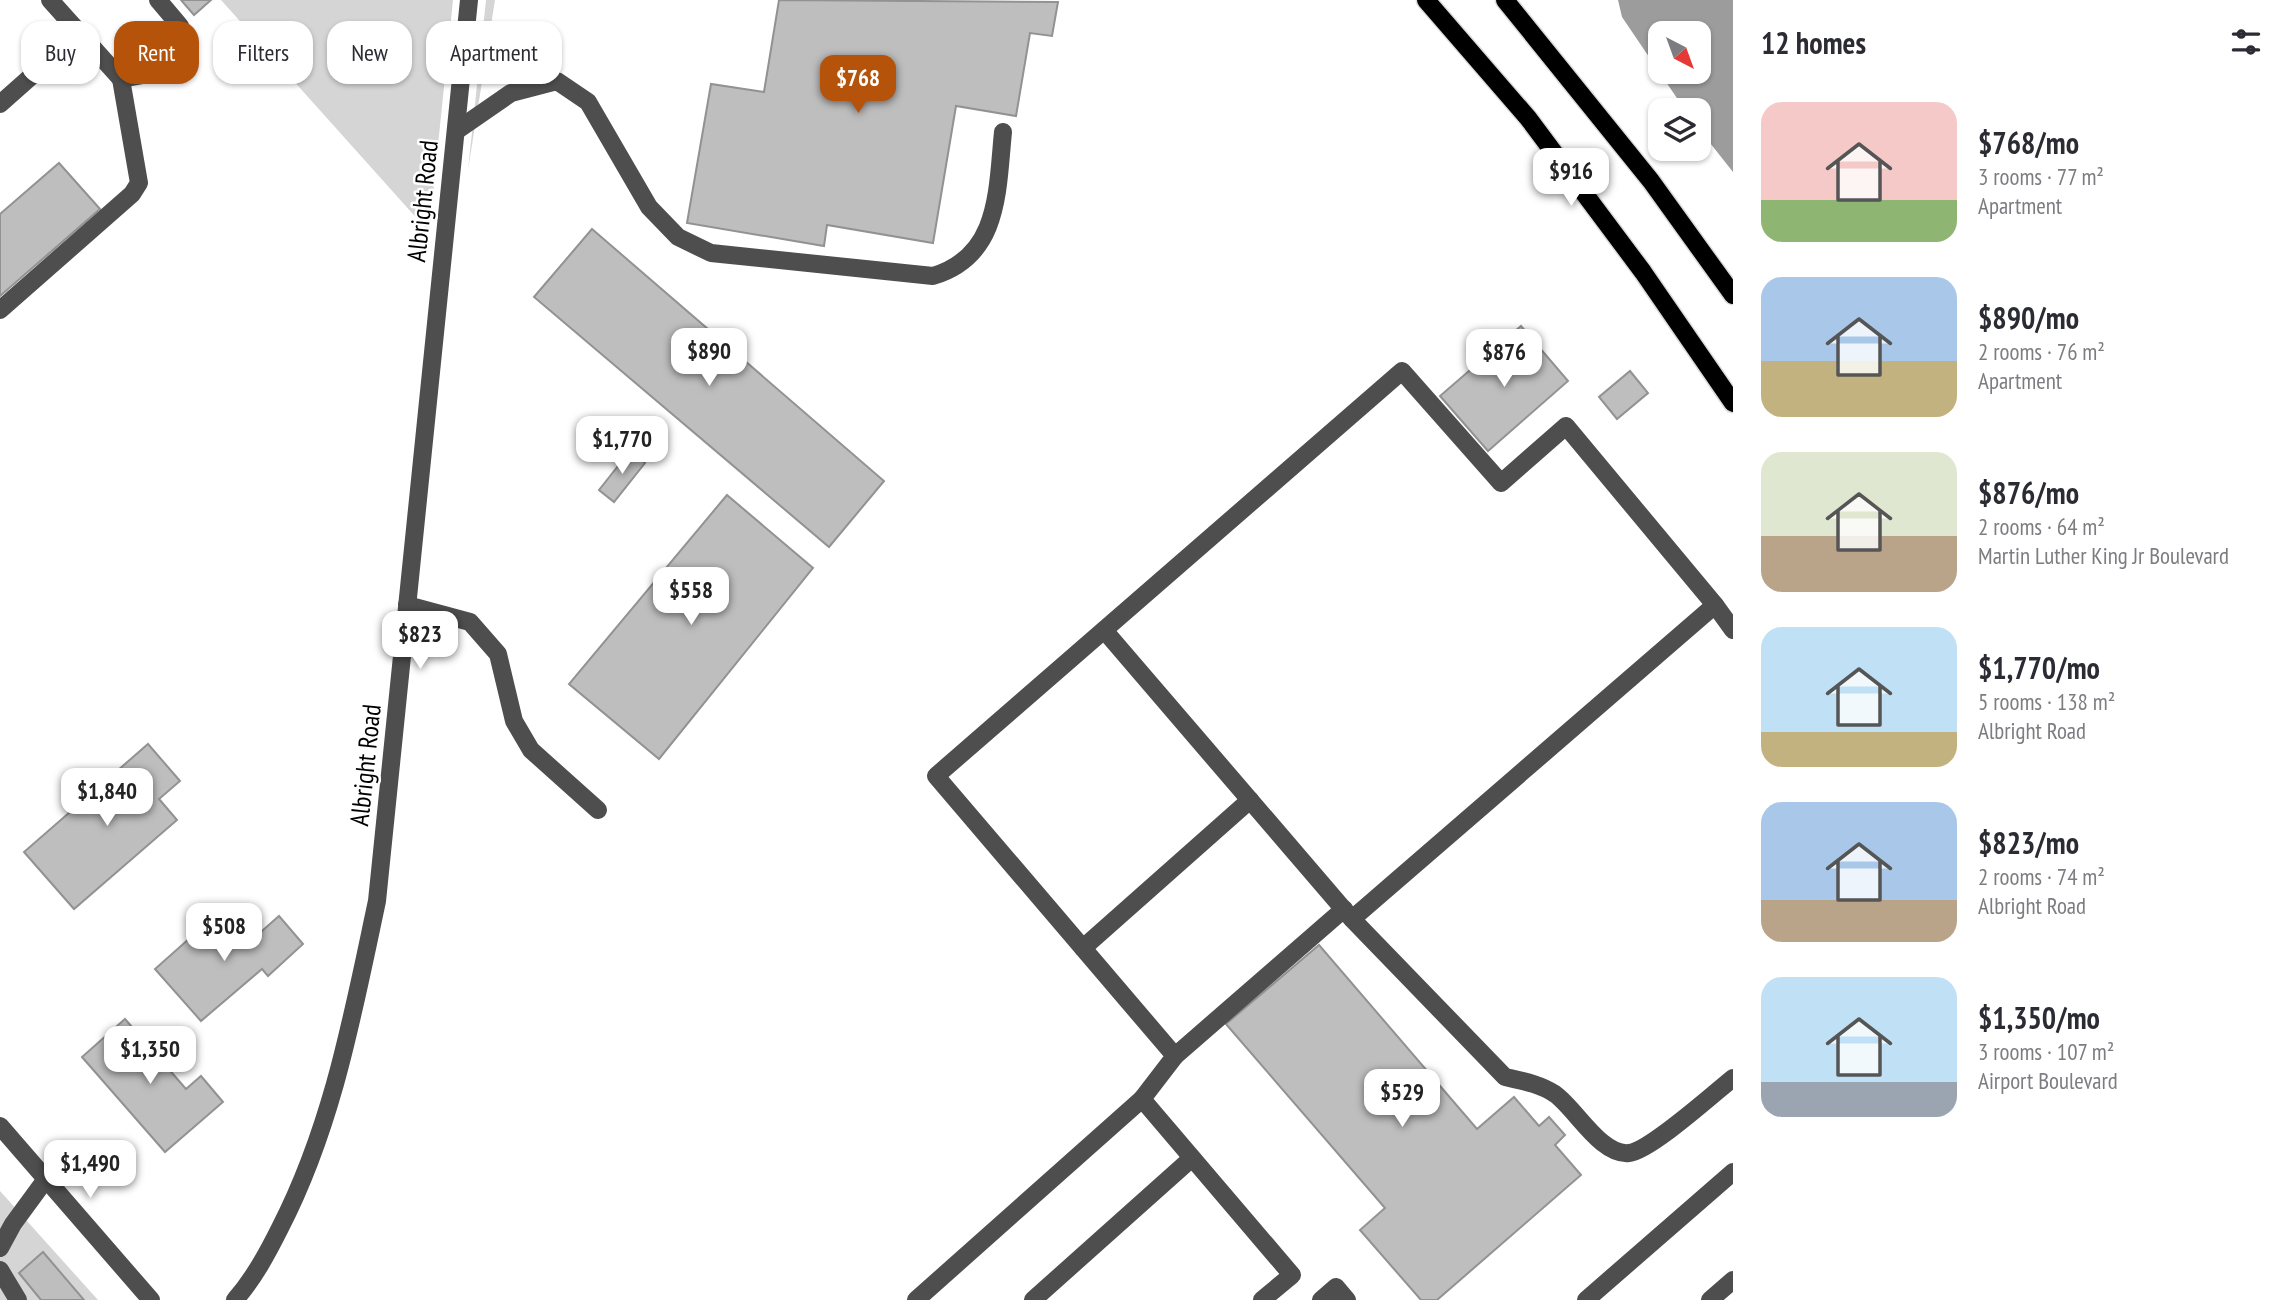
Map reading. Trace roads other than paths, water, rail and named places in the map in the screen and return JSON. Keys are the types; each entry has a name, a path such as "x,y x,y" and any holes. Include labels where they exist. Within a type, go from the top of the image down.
{"main road":[{"path":"1426,0 1528,118 1643,272 1733,403"},
{"path":"1505,0 1651,181 1733,295"}],"street":[{"path":"50,0 68,21"},
{"path":"158,0 176,21"},
{"name":"Albright Road","path":"235,1300 254,1278 292,1206 321,1136 348,1039 377,901 469,0"},
{"path":"100,56 114,72"},
{"path":"456,131 511,93 557,81 588,102 649,207 678,237 711,253 933,276 955,269 981,244 994,213 1003,132"},
{"path":"0,104 23,84"},
{"path":"0,310 132,194 139,183 122,84"},
{"path":"1175,1056 936,776 1402,371 1501,483 1566,426 1733,630"},
{"path":"407,605 470,622 498,654 514,721 531,750 598,810"},
{"path":"916,1300 1142,1099 1175,1056 1715,605"},
{"path":"1104,630 1348,914 1505,1077 1538,1084 1557,1096 1609,1149 1628,1154 1647,1146 1733,1078"},
{"path":"1083,948 1250,800"},
{"path":"1142,1099 1292,1275 1262,1300"},
{"path":"0,1126 151,1300"},
{"path":"1033,1300 1192,1158"},
{"path":"1586,1300 1733,1172"},
{"path":"0,1248 13,1224 46,1179"},
{"path":"0,1270 18,1300"},
{"path":"1710,1300 1733,1280"},
{"path":"1321,1300 1336,1287 1347,1300"}]}
